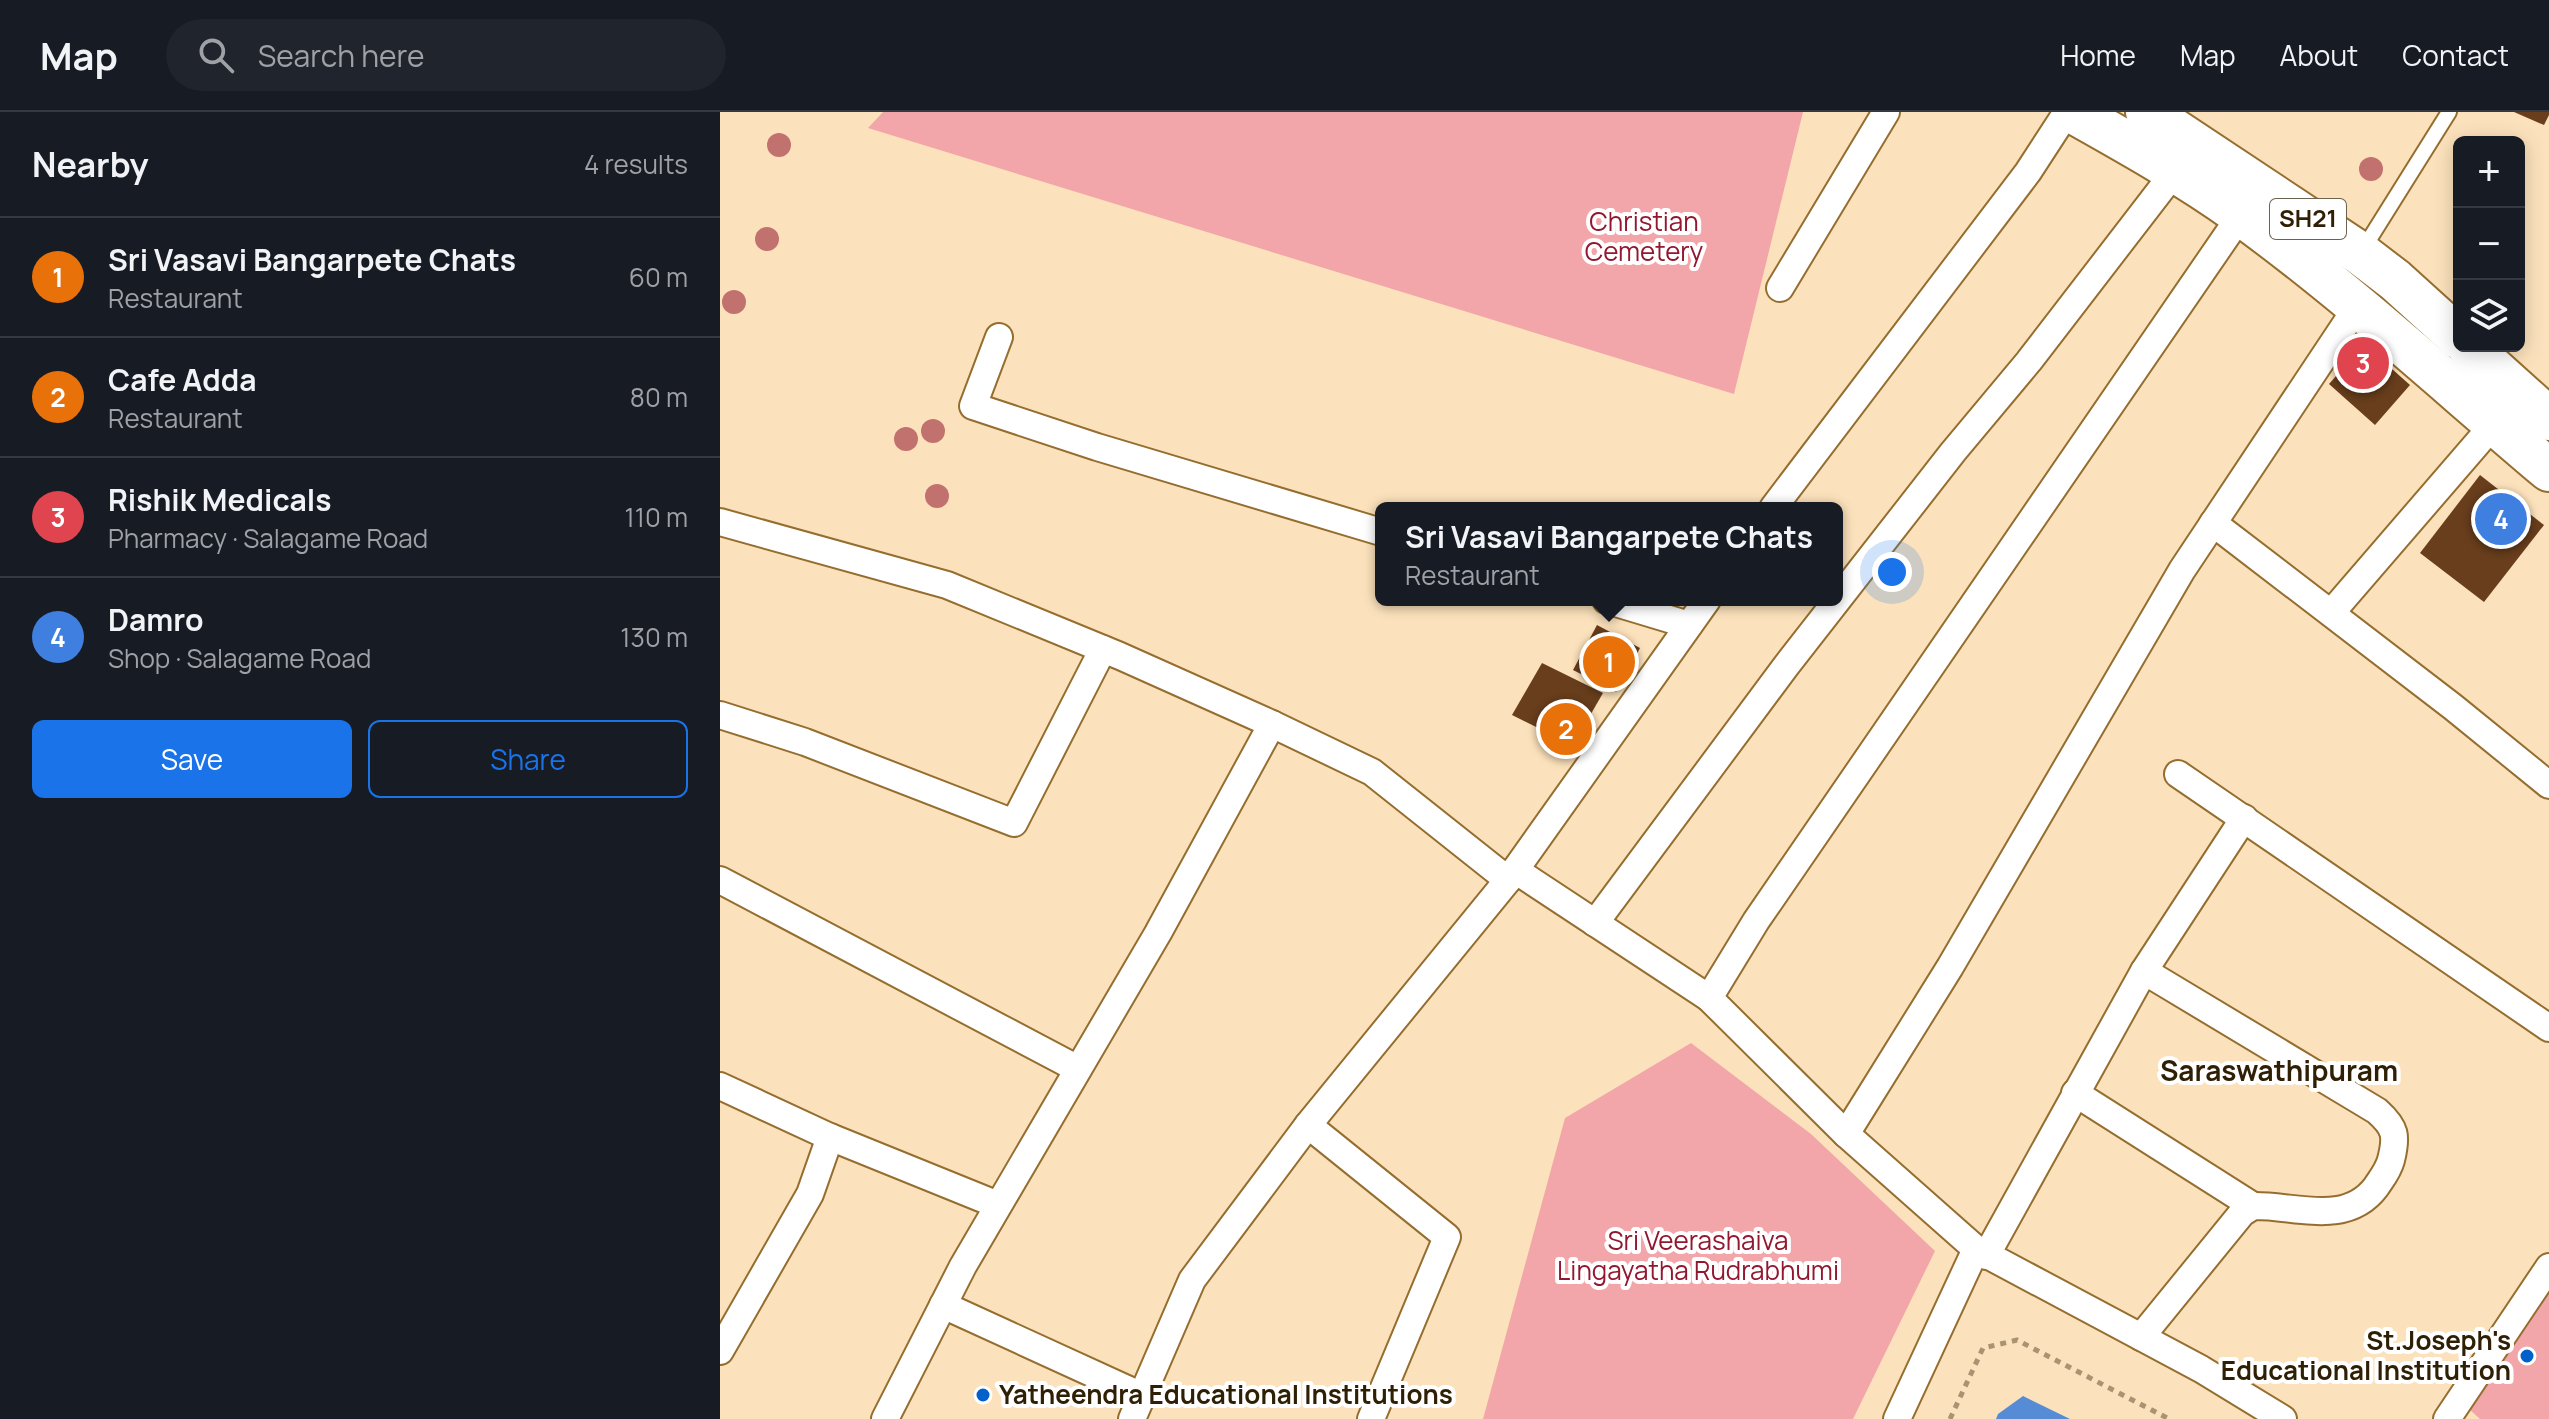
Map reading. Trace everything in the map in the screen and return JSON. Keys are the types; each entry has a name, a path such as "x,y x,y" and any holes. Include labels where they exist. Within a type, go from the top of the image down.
{"main road":[{"path":"2073,112 2176,170 2241,215 2357,307 2549,470"},
{"name":"SH21","path":"2147,112 2361,254 2453,333"},
{"path":"2475,352 2549,419"}],"street":[{"path":"1780,288 1886,112"},
{"path":"1778,502 2028,172 2067,112"},
{"path":"1843,593 2029,361 2176,170"},
{"path":"1709,998 1764,908 2241,215"},
{"path":"1846,1134 1950,967 2182,570 2357,307"},
{"path":"999,337 973,406 1097,447 1375,530"},
{"path":"2331,613 2494,424"},
{"path":"720,522 947,585 1103,649 1372,772 1511,875 1595,923 1709,998 1846,1134 1981,1252 2201,1369 2283,1419"},
{"path":"2213,523 2549,785"},
{"path":"1626,606 1689,625"},
{"path":"943,1305 1141,1411 1192,1280 1308,1125 1511,875 1703,606"},
{"path":"1595,923 1833,606"},
{"path":"720,715 805,742 1014,823 1103,649"},
{"path":"885,1419 998,1205 1158,933 1272,724"},
{"path":"2178,774 2549,1028"},
{"path":"1897,1419 1981,1252 2144,971 2244,818"},
{"path":"720,880 1078,1069"},
{"path":"2075,1093 2253,1206 2333,1212 2353,1207 2370,1194 2388,1170 2396,1141 2390,1123 2377,1111 2144,971"},
{"path":"720,1086 830,1137 998,1205"},
{"path":"1308,1125 1447,1237 1371,1419"},
{"path":"720,1351 810,1194 830,1137"},
{"path":"2141,1337 2242,1213 2253,1206"},
{"path":"2447,1419 2549,1267"}],"lane":[{"path":"2361,254 2449,112"}],"path":[{"path":"1950,1419 1983,1348 2017,1340 2169,1419"}],"green space":[{"name":"Christian Cemetery","path":"883,112 1803,112 1734,394 868,128"},
{"name":"Sri Veerashaiva Lingayatha Rudrabhumi","path":"1691,1043 1811,1134 1935,1251 1853,1419 1483,1419 1565,1118"},
{"name":"St.Joseph's Educational Institution","path":"2549,1293 2549,1419 2480,1419 2469,1409"}],"water":[{"path":"2023,1396 2070,1419 1996,1419 1998,1414"}],"building":[{"path":"2514,112 2549,112 2549,115 2544,125"},
{"path":"2364,344 2410,385 2375,425 2329,384"},
{"path":"2480,475 2544,525 2484,602 2420,553"},
{"path":"1597,625 1640,648 1616,692 1573,670"},
{"path":"1542,663 1603,693 1573,745 1512,715"}],"place":[{"name":"Rishik Medicals","path":"2363,363"},
{"name":"Damro","path":"2501,519"},
{"name":"Sri Vasavi Bangarpete Chats","path":"1609,662"},
{"name":"Cafe Adda","path":"1566,729"},
{"name":"St.Joseph's Educational Institution","path":"2527,1356"},
{"name":"Yatheendra Educational Institutions","path":"983,1395"}],"district":[{"name":"Saraswathipuram","path":"2279,1071"}]}
